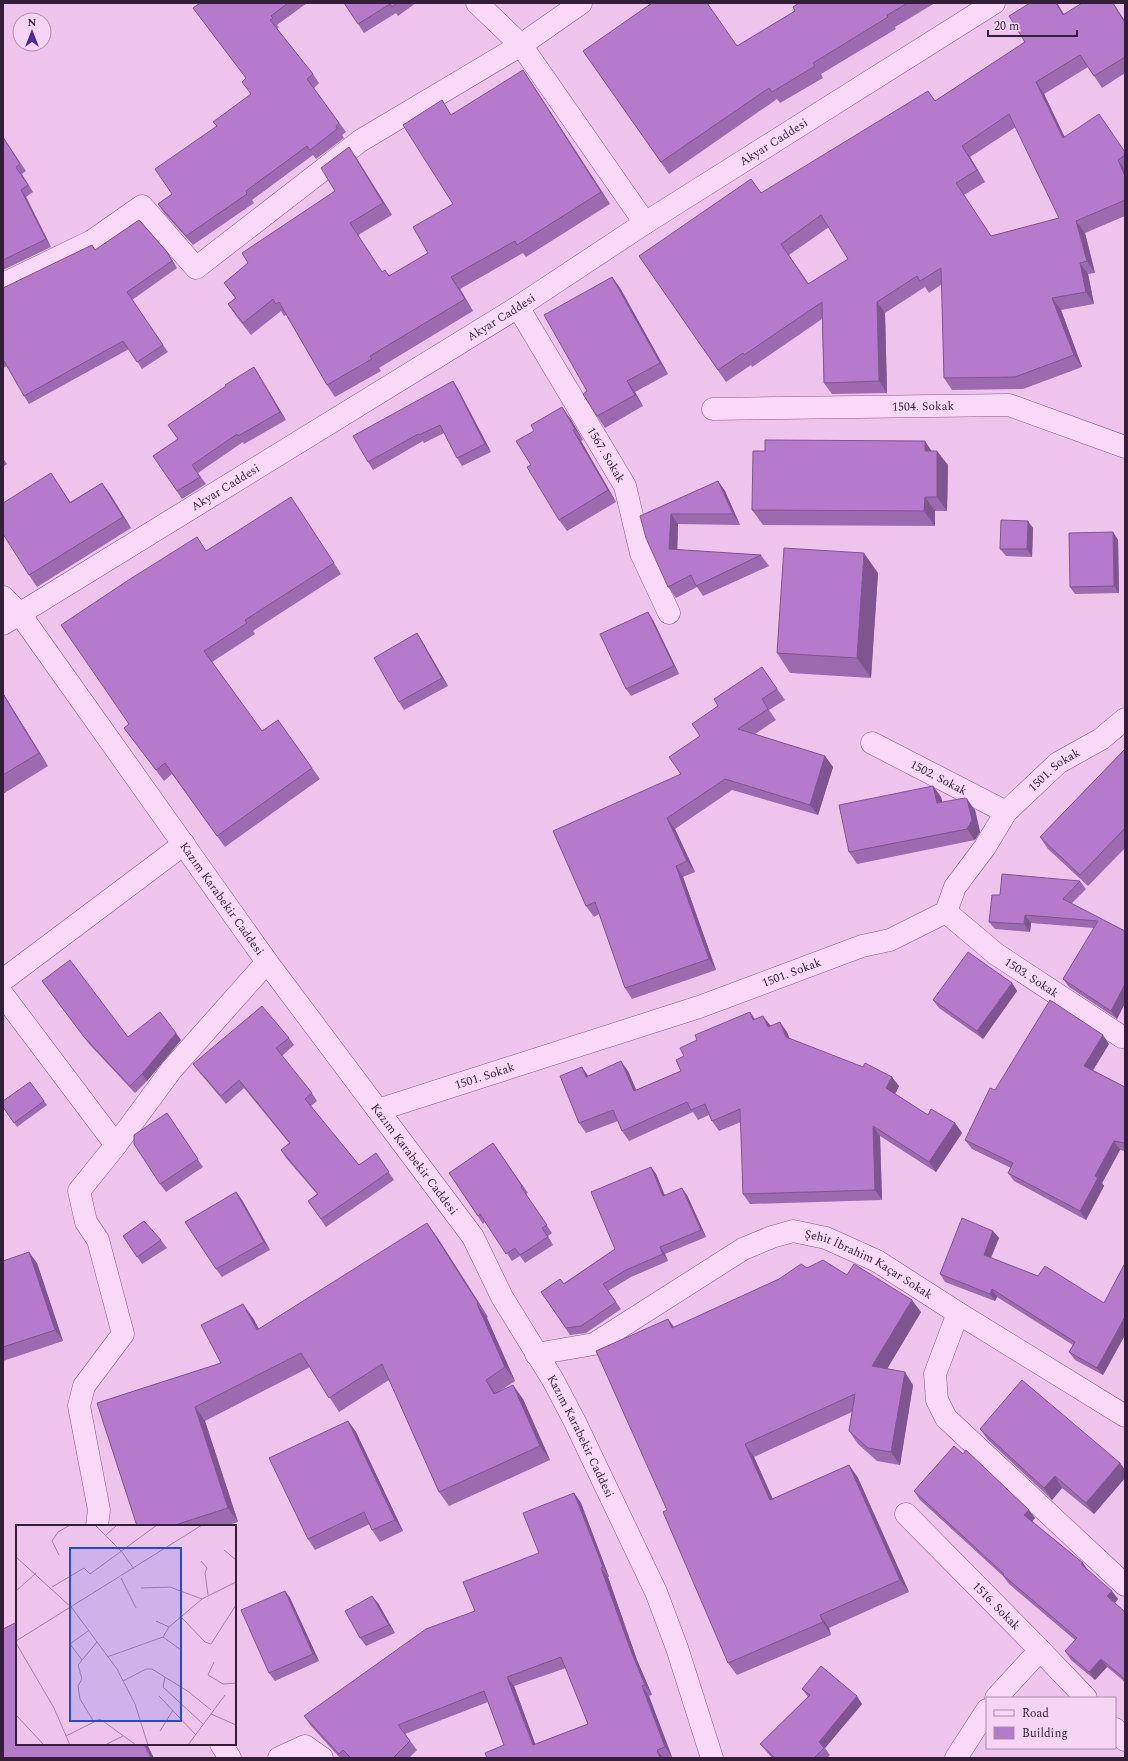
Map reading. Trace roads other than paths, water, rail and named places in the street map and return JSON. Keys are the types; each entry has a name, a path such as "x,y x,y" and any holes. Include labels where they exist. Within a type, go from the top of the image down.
{"street":[{"path":"477,3 521,45 645,223"},
{"path":"3,284 92,241 142,206 196,268 360,141 521,45 581,3"},
{"name":"Akyar Caddesi","path":"11,619 518,306 645,223 994,3"},
{"name":"1567. Sokak","path":"518,306 625,486 640,553 669,613"},
{"name":"1504. Sokak","path":"713,409 1008,405 1125,447"},
{"name":"Kazım Karabekir Caddesi","path":"3,597 11,619 184,844 267,962 473,1237 502,1297 553,1380 575,1422 656,1592 677,1648 712,1758"},
{"name":"1501. Sokak","path":"378,1110 699,1007 862,946 890,940 946,912 955,887 985,847 1006,812 1058,763 1101,740 1125,719"},
{"name":"1502. Sokak","path":"872,743 1006,812"},
{"path":"3,980 184,844"},
{"name":"1503. Sokak","path":"946,912 996,954 1122,1037"},
{"path":"97,1525 99,1510 79,1406 84,1386 123,1334 98,1240 86,1222 79,1191 116,1145 172,1069 267,962"},
{"path":"3,995 116,1145"},
{"name":"Şehit İbrahim Kaçar Sokak","path":"536,1354 594,1344 743,1249 772,1237 793,1231 826,1238 877,1261 1125,1416"},
{"path":"958,1313 935,1374 937,1400 946,1418 1125,1585"},
{"name":"1516. Sokak","path":"906,1514 1085,1697"},
{"path":"997,1697 1040,1650"},
{"path":"956,1758 986,1712"},
{"path":"1116,1730 1125,1740"},
{"path":"222,1745 230,1758"},
{"path":"279,1758 305,1746 322,1758"}]}
